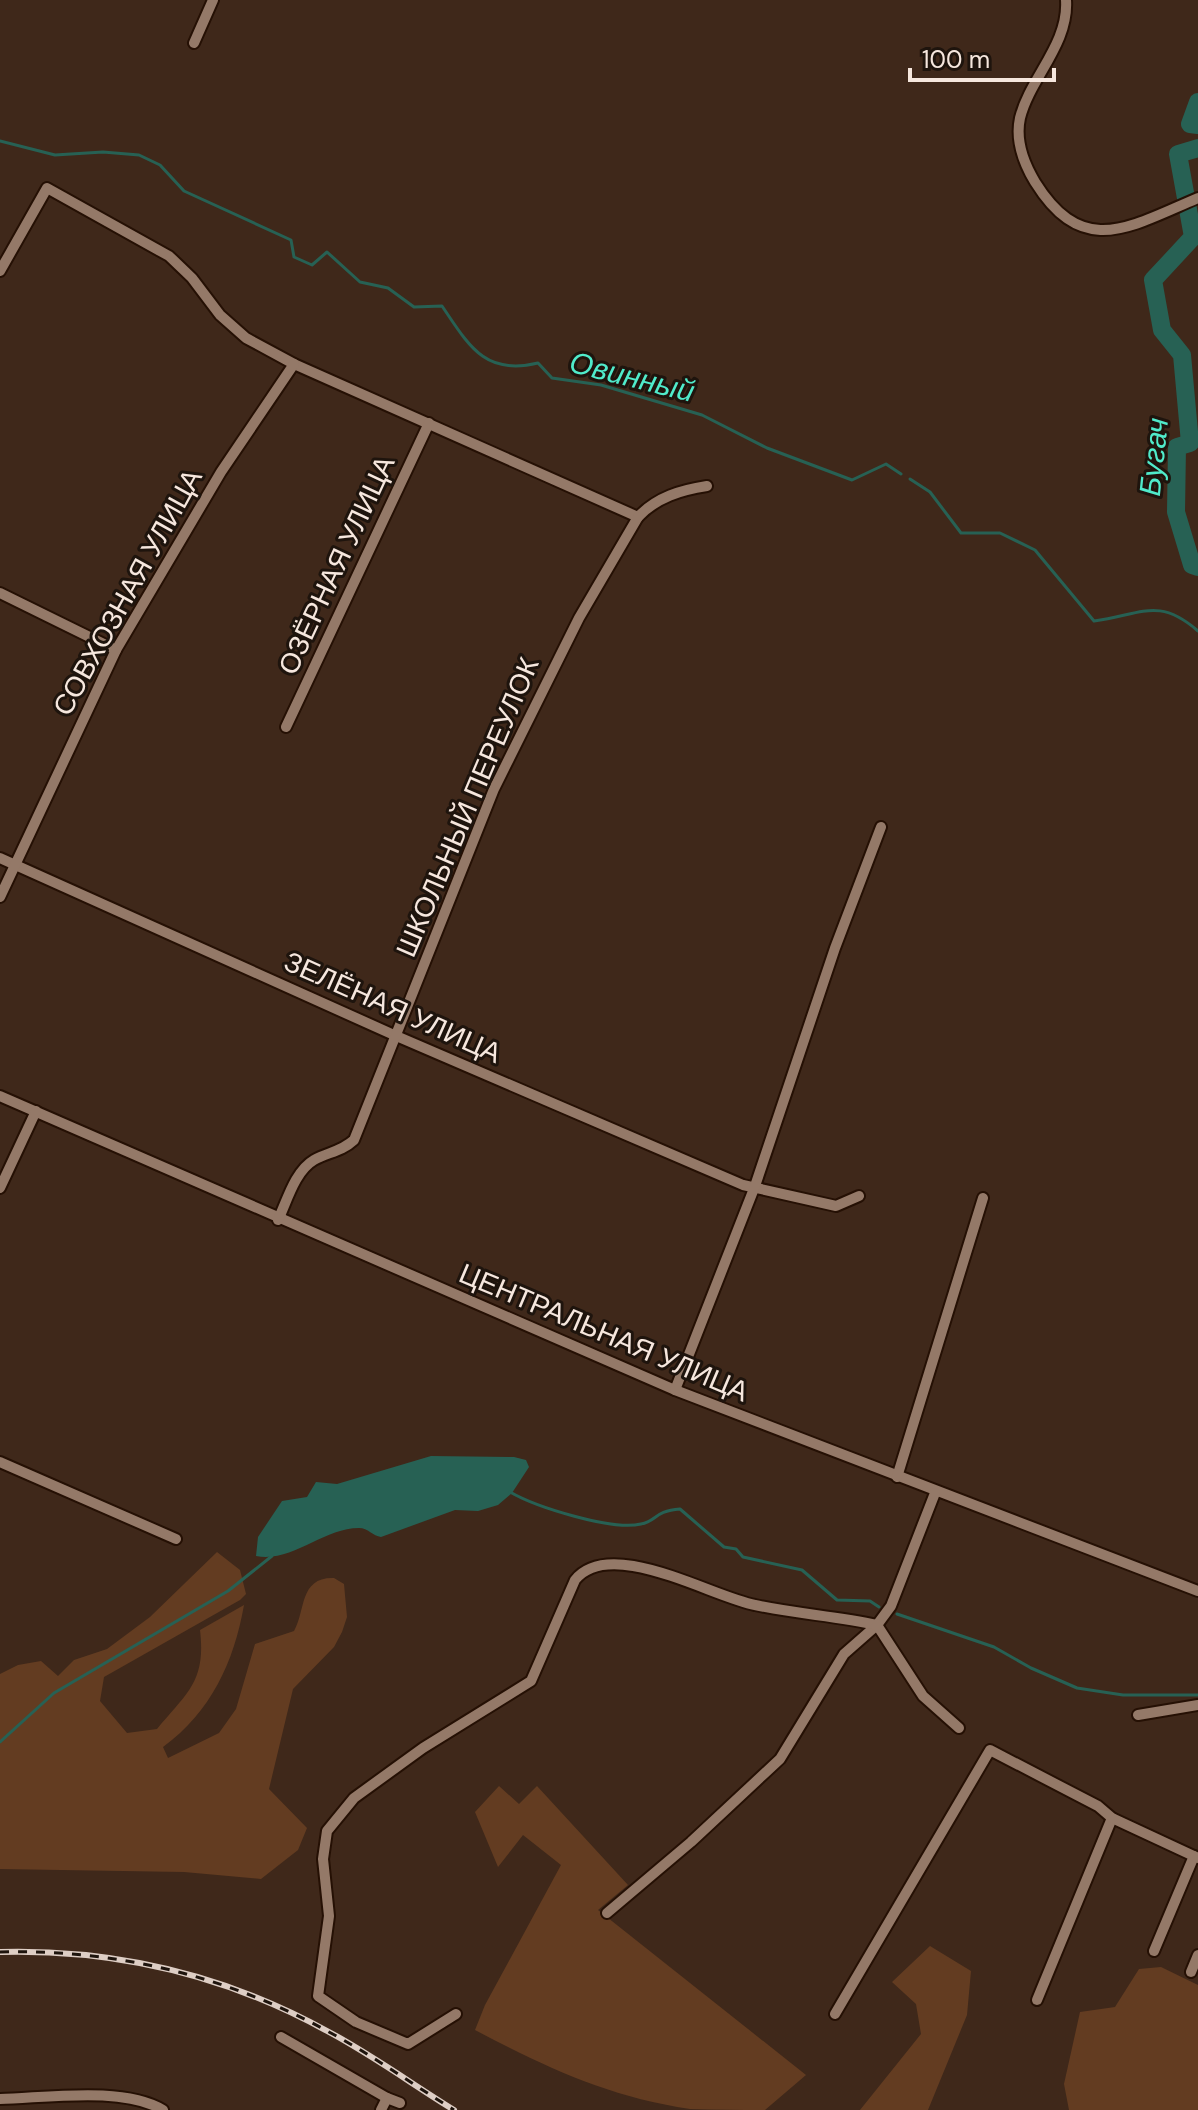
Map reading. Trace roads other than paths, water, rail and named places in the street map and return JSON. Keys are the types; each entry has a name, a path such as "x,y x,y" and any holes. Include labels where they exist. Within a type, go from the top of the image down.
{"street":[{"path":"194,43 213,0"},
{"path":"1066,0 1060,35 1020,120 1018,137 1027,168 1061,217 1079,227 1103,231 1198,198"},
{"path":"0,271 47,188 169,256 236,330 294,364 638,517 670,495 707,486"},
{"name":"СОВХОЗНАЯ УЛИЦА","path":"0,897 116,650 221,472 294,364"},
{"name":"ОЗЁРНАЯ УЛИЦА","path":"286,727 429,423"},
{"name":"ШКОЛЬНЫЙ ПЕРЕУЛОК","path":"278,1220 301,1172 314,1160 342,1151 354,1140 452,891 527,717 579,618 638,517"},
{"path":"0,593 116,650"},
{"path":"675,1390 755,1186 835,948 881,827"},
{"name":"ЗЕЛЁНАЯ УЛИЦА","path":"0,858 394,1035 743,1185 836,1206 859,1196"},
{"name":"ЦЕНТРАЛЬНАЯ УЛИЦА","path":"0,1096 278,1220 675,1390 935,1493 1198,1591"},
{"path":"0,1188 36,1111"},
{"path":"897,1477 983,1198"},
{"path":"0,1462 176,1539"},
{"path":"607,1913 691,1842 780,1759 844,1654 877,1625 891,1606 935,1493"},
{"path":"456,2014 408,2044 356,2022 318,1996 329,1916 323,1859 327,1831 354,1798 423,1748 531,1681 580,1574 599,1565 667,1573 756,1606 877,1625 923,1696 959,1728"},
{"path":"1138,1715 1198,1705"},
{"path":"835,2014 990,1750 1098,1806 1112,1818 1196,1857 1154,1951"},
{"path":"1037,2000 1112,1818"},
{"path":"1191,1972 1198,1955"},
{"path":"281,2037 400,2103"},
{"path":"0,2099 119,2097 152,2104 163,2110"},
{"path":"381,2110 387,2098"}],"water":[{"path":"431,1456 514,1457 526,1460 529,1467 512,1493 498,1505 478,1511 455,1510 381,1537 362,1528 346,1529 282,1555 256,1556 258,1537 282,1501 307,1497 316,1482 337,1484"}],"waterway":[{"name":"Бугач","path":"1198,102 1190,124 1198,125"},
{"name":"Овинный","path":"0,141 55,155 103,152 139,155 160,165 184,191 291,240 294,257 312,265 327,252 360,282 388,288 414,307 442,306 470,345 491,361 520,366 538,363 552,378 601,385 702,415 767,448 852,480 886,464 901,474"},
{"name":"Бугач","path":"1198,148 1178,154 1193,237 1153,280 1162,330 1182,355 1190,443 1177,447 1176,512 1192,565 1198,567"},
{"name":"Овинный","path":"910,479 930,492 961,533 1000,533 1035,550 1094,621 1137,612 1160,611 1184,620 1198,631"},
{"path":"510,1492 555,1511 612,1524 641,1524 665,1512 680,1509 724,1547 736,1549 743,1557 802,1570 837,1600 870,1601 879,1607"},
{"path":"0,1742 54,1693 228,1591 272,1556"},
{"path":"897,1614 994,1647 1031,1668 1077,1688 1123,1695 1198,1695"}],"railway":[{"path":"0,1952 86,1955 128,1961 211,1981 291,2012 329,2032 454,2110"}]}
